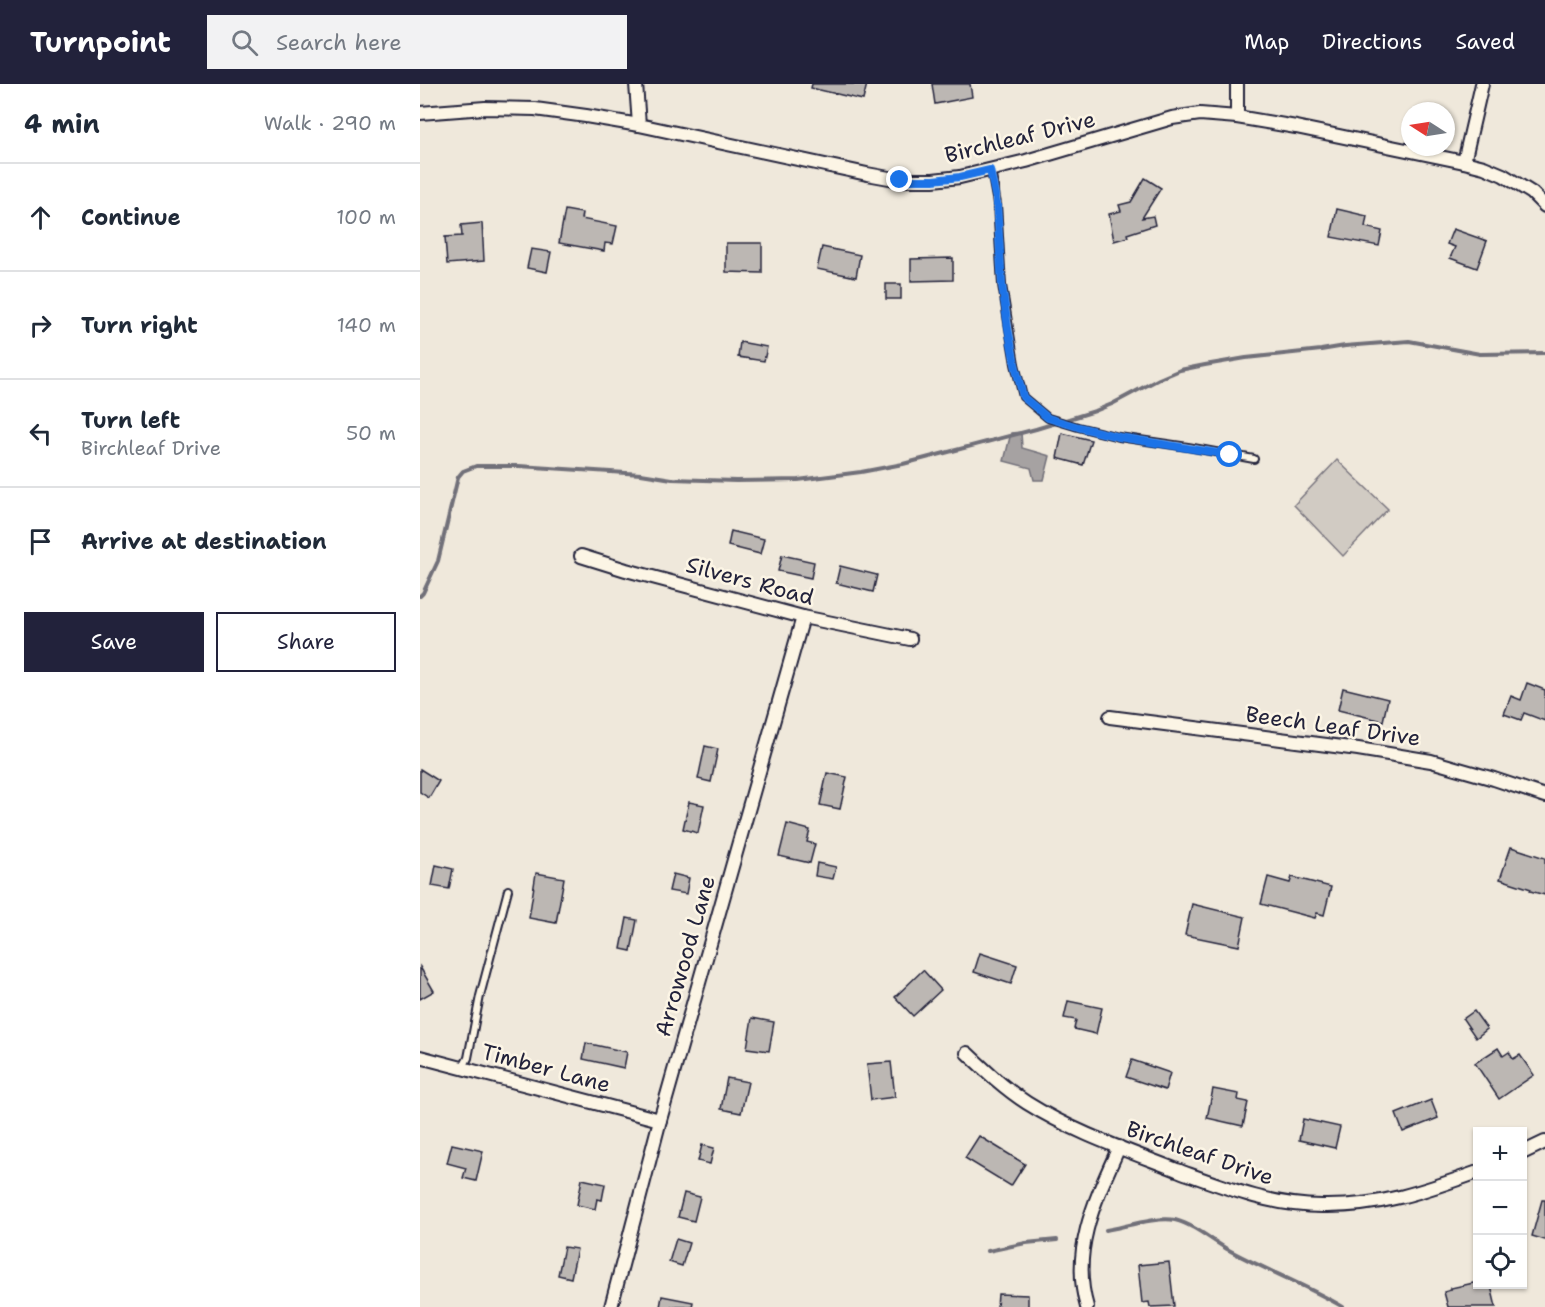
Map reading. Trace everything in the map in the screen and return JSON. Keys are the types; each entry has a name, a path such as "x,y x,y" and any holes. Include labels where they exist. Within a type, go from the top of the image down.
{"street":[{"path":"636,84 639,125"},
{"path":"1236,84 1237,117"},
{"path":"1464,162 1482,84"},
{"name":"Birchleaf Drive","path":"420,113 485,108 535,109 639,125 900,180 960,177 1026,161 1172,118 1200,114 1237,117 1306,129 1484,167 1503,175 1532,193 1545,206"},
{"name":"Silvers Road","path":"581,556 803,617 910,639"},
{"name":"Arrowood Lane","path":"611,1307 660,1120 803,617"},
{"name":"Beech Leaf Drive","path":"1110,717 1358,749 1431,761 1494,778 1545,796"},
{"name":"Birchleaf Drive","path":"967,1053 990,1075 1026,1102 1067,1125 1234,1191 1273,1202 1322,1206 1395,1199 1473,1174"},
{"name":"Timber Lane","path":"420,1057 660,1120"},
{"path":"1527,1151 1545,1142"},
{"path":"1087,1307 1082,1282 1086,1231 1102,1184 1119,1147"}],"lane":[{"path":"990,170 997,204 1005,306 1023,397 1048,418 1078,427 1119,437 1254,459"},
{"path":"463,1067 468,1058 480,996 508,890"}],"shaded area":[{"path":"1021,432 1022,448 1050,456 1044,480 1034,480 1031,468 1004,461 1011,433"},
{"path":"1337,460 1388,509 1343,556 1294,505"}],"building":[{"path":"812,84 867,84 863,100 811,88"},
{"path":"932,84 970,84 972,97 935,104"},
{"path":"1145,178 1161,188 1142,218 1153,216 1155,225 1114,241 1109,214 1121,211 1119,205 1131,202"},
{"path":"1337,209 1367,216 1365,227 1382,231 1379,246 1331,237"},
{"path":"565,210 582,213 581,219 617,226 613,244 605,243 604,251 559,243"},
{"path":"482,223 484,261 447,264 445,237 462,236 461,225"},
{"path":"1453,229 1487,241 1477,268 1450,258 1455,247 1447,244"},
{"path":"726,243 762,243 762,273 726,272"},
{"path":"822,247 860,255 856,277 817,269"},
{"path":"531,249 551,252 547,272 527,268"},
{"path":"953,258 953,280 911,281 911,259"},
{"path":"886,284 901,284 901,299 886,299"},
{"path":"740,342 767,347 764,361 738,357"},
{"path":"1062,433 1091,440 1083,465 1057,458"},
{"path":"731,531 764,539 760,554 728,546"},
{"path":"782,555 814,562 811,578 778,571"},
{"path":"840,566 877,575 873,592 836,583"},
{"path":"1527,683 1545,690 1545,721 1524,713 1521,720 1504,714 1511,696 1521,700"},
{"path":"1343,688 1388,699 1383,721 1338,710"},
{"path":"705,746 718,749 711,782 698,779"},
{"path":"420,769 439,781 429,798 420,792"},
{"path":"827,773 847,777 840,809 820,805"},
{"path":"689,802 704,805 698,833 683,829"},
{"path":"787,824 810,830 807,842 815,844 810,863 779,856"},
{"path":"1511,847 1545,858 1545,895 1500,879"},
{"path":"817,863 836,867 833,879 815,876"},
{"path":"436,865 453,869 449,889 432,886"},
{"path":"536,873 564,878 556,923 529,918"},
{"path":"673,874 689,878 686,894 669,891"},
{"path":"1268,877 1290,883 1292,877 1331,887 1324,915 1317,913 1315,918 1261,904"},
{"path":"1192,904 1245,917 1239,946 1185,935"},
{"path":"627,918 637,920 631,951 621,949"},
{"path":"980,953 1017,965 1011,984 974,972"},
{"path":"420,967 434,991 420,999"},
{"path":"923,970 941,990 913,1016 895,997"},
{"path":"1068,1001 1102,1008 1096,1034 1074,1029 1076,1020 1064,1018"},
{"path":"1474,1011 1487,1029 1476,1038 1463,1019"},
{"path":"752,1018 774,1022 769,1051 747,1048"},
{"path":"586,1043 627,1052 624,1068 583,1059"},
{"path":"1498,1048 1503,1056 1509,1052 1513,1059 1520,1055 1534,1075 1499,1099 1475,1063"},
{"path":"1132,1060 1170,1073 1165,1090 1126,1077"},
{"path":"891,1062 895,1097 871,1100 867,1064"},
{"path":"727,1078 748,1082 741,1113 721,1109"},
{"path":"1213,1089 1239,1094 1238,1100 1248,1102 1243,1126 1207,1118"},
{"path":"1431,1100 1438,1118 1403,1132 1396,1114"},
{"path":"1303,1119 1340,1127 1335,1148 1299,1140"},
{"path":"979,1136 1025,1164 1011,1186 965,1158"},
{"path":"452,1144 483,1151 476,1181 463,1178 466,1168 447,1163"},
{"path":"702,1145 714,1148 710,1164 698,1161"},
{"path":"582,1179 605,1184 602,1200 597,1199 595,1209 577,1205"},
{"path":"684,1193 700,1197 694,1221 678,1217"},
{"path":"1542,1200 1545,1200 1545,1240 1532,1236"},
{"path":"676,1239 689,1243 682,1266 669,1262"},
{"path":"564,1247 577,1249 571,1278 558,1275"},
{"path":"1169,1262 1174,1306 1150,1307 1149,1302 1142,1303 1138,1265"},
{"path":"1473,1283 1473,1289 1492,1289 1496,1307 1448,1307 1444,1292"},
{"path":"998,1294 1028,1295 1028,1307 997,1307"},
{"path":"662,1296 693,1302 692,1307 660,1307"}],"waterway":[{"path":"420,596 438,561 458,477 463,471 476,466 519,466 641,474 672,479 798,480 903,464 1036,429 1095,411 1180,370 1246,358 1409,341 1480,354 1545,353"},
{"path":"1106,1230 1160,1219 1182,1222 1241,1257 1343,1307"},
{"path":"988,1251 1026,1243 1057,1240"}],"route":[{"path":"900,180 960,177 990,170 997,204 1002,285 1015,364 1023,397 1048,418 1119,437 1230,455"}]}
